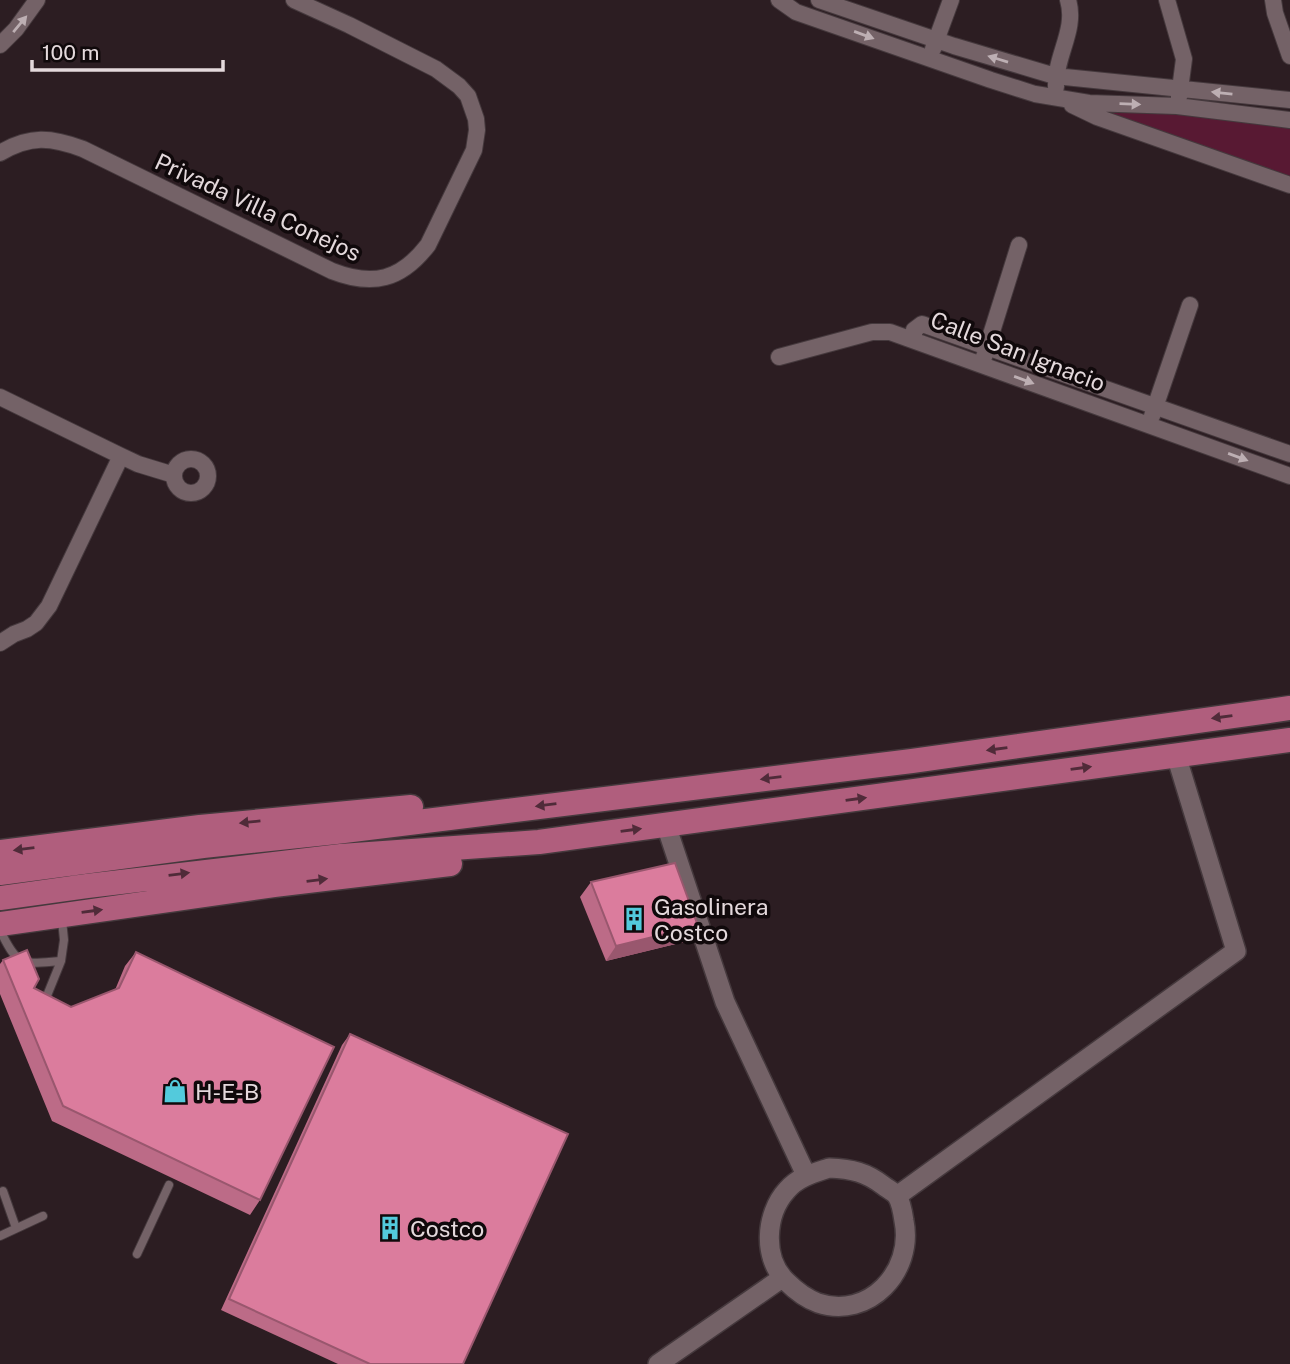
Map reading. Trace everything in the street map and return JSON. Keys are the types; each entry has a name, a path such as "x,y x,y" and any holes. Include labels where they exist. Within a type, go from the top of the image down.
{"main road":[{"path":"0,898 339,844 488,812 925,759 1290,708"},
{"path":"0,873 203,846 539,842 1290,740"},
{"path":"0,852 200,827 379,809 436,807 488,812"},
{"path":"0,924 274,885 487,859 539,842"}],"street":[{"path":"0,45 16,29 37,0"},
{"name":"Privada Villa Conejos","path":"0,153 29,141 63,141 351,278 382,278 407,267 428,245 474,150 477,130 473,107 459,86 436,69 294,0"},
{"path":"779,0 796,12 1035,94 1089,103 1177,106 1290,120"},
{"path":"930,58 951,0"},
{"path":"1056,98 1055,76 1070,21 1068,0"},
{"path":"1167,0 1184,59 1177,106"},
{"path":"1273,0 1290,57"},
{"path":"823,21 824,2 1055,76 1290,100"},
{"path":"1056,98 1097,117 1290,185"},
{"path":"982,365 1019,246"},
{"path":"1149,424 1190,305"},
{"name":"Calle San Ignacio","path":"1290,454 922,324 914,330 914,340 1290,476"},
{"path":"779,357 872,332 890,332 914,340"},
{"path":"0,397 138,464 174,475"},
{"path":"0,643 36,623 45,612 121,456"},
{"path":"897,1196 1236,951 1176,755"},
{"path":"666,825 726,1002 806,1175"},
{"path":"829,1168 853,1170 875,1179 897,1196 907,1234 904,1255 895,1275 881,1291 862,1301 841,1306 819,1303 799,1294 782,1278 772,1256 769,1232 774,1209 787,1189 806,1175 829,1168"},
{"path":"658,1364 782,1278"}],"lane":[{"path":"44,1006 61,961 64,940 62,915"},
{"path":"0,930 15,957 29,963 61,961"},
{"path":"137,1254 169,1185"},
{"path":"3,1191 16,1228"},
{"path":"0,1236 43,1216"}],"shaded area":[{"path":"1108,109 1176,111 1290,123 1290,179 1101,112"}],"building":[{"name":"Gasolinera Costco","path":"675,863 698,926 616,946 591,882"},
{"name":"H-E-B","path":"27,950 39,979 34,988 71,1007 119,988 136,952 334,1047 260,1200 63,1106 3,960"},
{"name":"Costco","path":"350,1034 568,1134 463,1364 370,1364 229,1299"}],"place":[{"name":"Gasolinera Costco","path":"634,919"},
{"name":"H-E-B","path":"175,1091"},
{"name":"Costco","path":"390,1228"}]}
